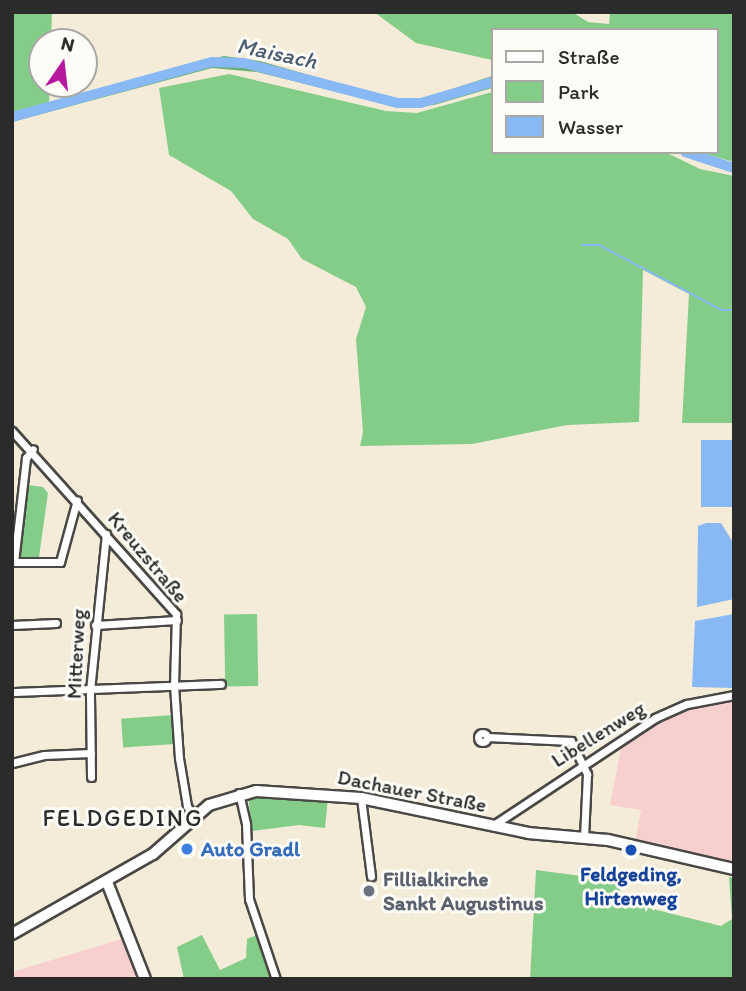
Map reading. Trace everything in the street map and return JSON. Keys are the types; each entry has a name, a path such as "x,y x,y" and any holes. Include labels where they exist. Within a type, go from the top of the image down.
{"street":[{"name":"Kreuzstraße","path":"12,431 33,449 176,614 174,685 183,788 195,818"},
{"path":"33,449 26,458 13,562 60,562 77,500"},
{"name":"Mitterweg","path":"91,777 90,691 106,534"},
{"path":"95,625 177,620"},
{"path":"12,625 56,623"},
{"path":"12,692 221,684"},
{"name":"Libellenweg","path":"491,826 554,781 586,765 655,718 687,704 734,695"},
{"path":"487,737 572,741 586,765 584,837"},
{"path":"12,763 44,755 92,753"},
{"name":"Dachauer Straße","path":"12,934 107,882 169,843 217,801 239,793 288,791 361,798 491,826 584,837 734,869"},
{"path":"239,793 247,824 249,899 276,979"},
{"path":"361,798 371,876"},
{"path":"107,882 145,979"}],"shaded area":[{"path":"734,697 734,865 635,843 641,810 610,805 622,744 655,719"},
{"path":"125,938 140,975 124,979 12,979 12,972"}],"green space":[{"path":"12,12 52,12 51,28 28,28 28,98 49,98 49,102 12,112"},
{"path":"374,12 572,12 588,22 609,24 610,12 734,12 734,162 706,154 718,154 718,28 490,28 490,60 416,43"},
{"path":"224,56 260,61 393,99 419,100 490,77 490,89 434,105 402,108 257,72 212,68 12,122 12,112 65,98 98,98 98,89"},
{"path":"229,74 386,111 417,113 490,93 490,154 669,154 700,169 734,176 734,423 682,423 689,294 643,270 639,422 567,425 472,444 360,446 363,432 356,339 366,307 356,287 302,259 288,239 253,219 231,191 169,155 159,88"},
{"path":"27,485 43,487 48,493 39,557 19,557"},
{"path":"257,614 258,686 225,687 224,615"},
{"path":"173,715 175,744 123,748 121,719"},
{"path":"248,796 328,798 325,828 299,825 252,831"},
{"path":"536,870 619,881 621,901 721,926 732,919 729,877 734,878 734,979 530,979"},
{"path":"260,934 276,979 184,979 177,947 202,935 220,970 246,958 247,939"}],"water":[{"path":"701,440 734,440 734,507 701,507"},
{"path":"721,523 734,544 734,599 697,607 698,526"},
{"path":"734,614 734,688 692,687 695,621"}],"waterway":[{"name":"Maisach","path":"12,117 212,62 244,63 398,103 421,103 490,83"},
{"name":"Maisach","path":"691,154 734,168"},
{"path":"582,245 599,245 722,310 734,310"}],"place":[{"name":"Auto Gradl","path":"187,849"},
{"name":"Feldgeding, Hirtenweg","path":"631,850"},
{"name":"Fillialkirche Sankt Augustinus","path":"369,891"}],"district":[{"name":"FELDGEDING","path":"123,818"}]}
